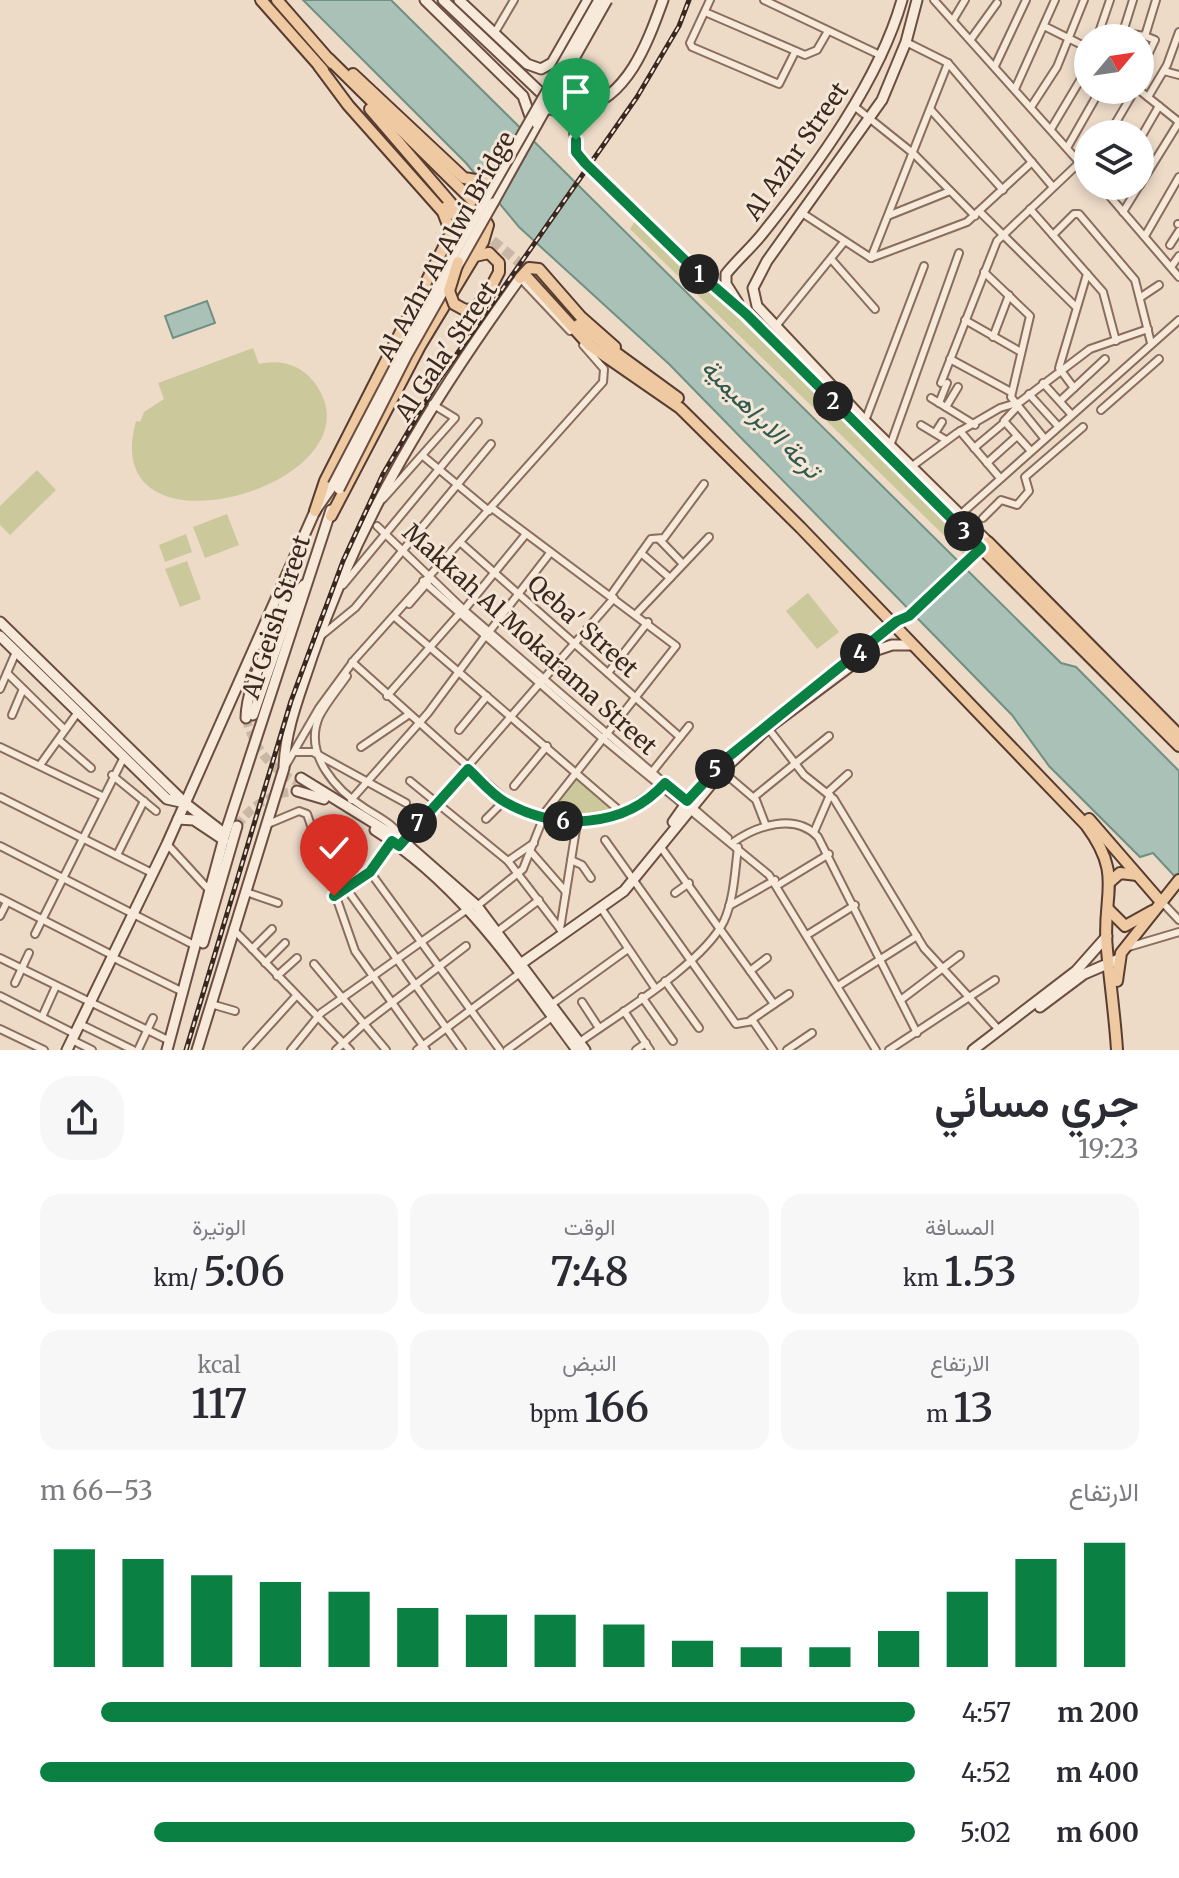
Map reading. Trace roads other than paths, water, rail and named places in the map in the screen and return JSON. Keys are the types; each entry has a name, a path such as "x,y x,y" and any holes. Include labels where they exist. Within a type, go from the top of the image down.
{"main road":[{"path":"261,0 476,204 480,229"},
{"path":"277,0 311,37 464,178 475,181 487,179 504,166"},
{"path":"425,0 523,96 531,119"},
{"path":"443,0 531,85 573,108 591,106 610,93 638,51 663,0"},
{"path":"459,0 533,68 546,67 588,0"},
{"name":"Al Azhr Al Alwi Bridge","path":"331,516 336,487 400,352 599,0"},
{"name":"Al Azhr Al Alwi Bridge","path":"315,511 336,487 466,262 546,108 607,0"},
{"name":"Al Azhr Street","path":"746,314 726,284 726,274 769,225 854,106 882,56 902,0"},
{"name":"Al Azhr Street","path":"776,326 757,306 752,294 767,261 871,118 906,42 917,0"},
{"path":"311,37 324,62 454,216 480,229"},
{"name":"Al Geish Street","path":"73,1037 167,844 315,511 325,481 443,251 451,228 443,212 348,105 324,62"},
{"path":"546,108 568,114 576,127 575,147 579,157 926,489 981,549 1179,735"},
{"name":"Al Geish Street","path":"168,1045 225,837 306,583 331,516 466,262 486,236 480,229"},
{"path":"443,251 449,270 459,271 466,262 489,253 499,263 499,272 487,295 474,309 465,310 454,304 449,291 466,262"},
{"path":"858,583 680,408 589,345 526,276 529,268 539,269 581,317 637,361 642,372 679,399 858,583 913,645 1086,825 1102,848 1111,881 1107,939 1115,957 1124,1050"},
{"name":"Al Gala' Street","path":"197,1050 284,768 286,735 333,598 373,507 432,404 526,276"},
{"path":"776,326 911,467 926,489 961,514 981,549"},
{"path":"521,968 562,931 601,908 634,881 727,758 895,623 909,616 981,549"},
{"path":"286,577 285,604 252,691 249,716 294,597 306,583"},
{"path":"906,630 909,616"},
{"path":"0,623 78,712 124,757 170,801 185,803"},
{"path":"895,623 906,630 1090,819 1137,875 1157,906"},
{"path":"0,636 225,837"},
{"path":"688,806 768,728 868,653 892,645 913,645"},
{"path":"1130,691 1179,746"},
{"path":"298,784 329,798 398,843 498,931 521,968"},
{"path":"178,819 194,820 225,837"},
{"path":"185,988 195,969 237,826"},
{"path":"1111,881 1120,873 1137,875"},
{"path":"983,1050 1115,957 1178,881"},
{"path":"1109,910 1125,926 1157,906"},
{"path":"473,907 579,1047"},
{"path":"973,1050 1000,1031 1107,939"},
{"path":"1093,953 1100,958 1115,957"},
{"path":"1115,957 1117,1050"}],"street":[{"path":"494,34 514,0"},
{"path":"710,0 691,46 778,84 795,52"},
{"path":"764,0 882,56"},
{"path":"934,0 1074,156"},
{"path":"953,20 965,0"},
{"path":"995,66 1026,0"},
{"path":"1015,89 1055,0"},
{"path":"1031,107 1051,77 1084,0"},
{"path":"1102,24 1110,0"},
{"path":"1124,24 1133,0"},
{"path":"1149,24 1156,0"},
{"path":"971,39 997,3"},
{"path":"705,12 805,55 815,52 828,31"},
{"path":"1044,26 1074,40"},
{"path":"1154,87 1175,55 1179,32"},
{"path":"906,42 948,63 1053,187"},
{"path":"871,258 948,63"},
{"path":"1164,71 1179,75"},
{"path":"1051,129 1074,90"},
{"path":"1154,102 1179,122 1154,162"},
{"path":"1067,148 1092,104"},
{"path":"854,106 914,154 950,191 1004,233 1075,306"},
{"path":"1151,120 1159,106"},
{"path":"931,110 1003,190"},
{"path":"802,213 871,258 946,232 978,214 1032,162"},
{"path":"939,403 950,359 984,272 1004,233 1074,168"},
{"path":"1145,236 1179,177"},
{"path":"890,215 950,191"},
{"path":"1113,200 1179,277"},
{"path":"1123,212 1131,200"},
{"path":"1030,209 1106,296 1116,341"},
{"path":"1053,235 1074,214 1079,214 1132,275 1148,329 1154,340 1165,346"},
{"path":"1170,245 1179,231"},
{"path":"776,326 844,242"},
{"path":"890,446 959,253"},
{"path":"1171,267 1179,256"},
{"path":"831,259 875,309"},
{"path":"865,421 924,266"},
{"path":"984,272 1030,316 1011,392 1016,406 1059,447"},
{"path":"1059,371 1075,306 1087,274"},
{"name":"Al Gala' Street","path":"284,768 319,708 353,664 605,378 601,365 526,276"},
{"path":"1141,297 1159,285"},
{"path":"993,337 1009,295"},
{"path":"965,320 1021,352"},
{"path":"961,514 1179,320"},
{"path":"974,448 1005,422 1029,394 1090,349 1148,329"},
{"path":"950,359 1011,392"},
{"path":"1060,401 1105,359"},
{"path":"1101,410 1159,359"},
{"path":"1126,365 1138,378"},
{"path":"1059,371 1074,388"},
{"path":"1089,374 1101,388"},
{"path":"1109,380 1121,393"},
{"path":"1043,383 1071,414"},
{"path":"946,407 958,387"},
{"path":"1029,394 1058,426"},
{"path":"931,398 975,425"},
{"path":"373,507 423,456 455,416 432,404"},
{"path":"911,467 960,431 1000,408 1016,406"},
{"path":"1080,406 1087,414"},
{"path":"333,598 478,422"},
{"path":"935,433 942,422"},
{"path":"1005,422 1045,460"},
{"path":"921,425 946,440"},
{"path":"983,518 1001,500 1017,505 1026,498 1029,491 1025,477 1083,427"},
{"path":"960,431 1004,478"},
{"path":"987,463 1017,436"},
{"path":"319,637 352,612 491,444"},
{"path":"292,1050 316,1018 341,998 519,873 532,853 544,815 574,771 675,647 637,613 490,509 423,456"},
{"path":"334,896 367,874 438,803 576,644 652,538 664,538 704,484"},
{"name":"Makkah Al Mokarama Street","path":"377,526 462,612 776,883 876,1050"},
{"path":"387,696 526,534"},
{"path":"637,613 709,537"},
{"path":"659,539 683,564"},
{"name":"Qeba' Street","path":"461,543 680,737"},
{"path":"351,800 418,725 550,553"},
{"path":"641,553 670,578"},
{"name":"Al Gala' Street","path":"319,757 315,736 320,716 353,664 428,579"},
{"path":"396,618 621,812"},
{"path":"608,673 648,622"},
{"path":"0,689 16,652"},
{"path":"353,664 504,801 577,823 621,812 663,785"},
{"path":"7,673 64,729"},
{"path":"12,715 23,689"},
{"path":"459,730 487,696"},
{"path":"40,765 78,712"},
{"path":"361,747 408,715"},
{"path":"652,772 689,726"},
{"path":"768,728 795,764 828,794 917,936 942,969 1000,1031"},
{"name":"Makkah Al Mokarama Street","path":"603,734 652,772 663,785"},
{"path":"754,797 829,736"},
{"path":"60,741 91,768"},
{"path":"514,786 547,746"},
{"path":"0,747 102,796"},
{"path":"295,752 306,750 406,803"},
{"path":"35,934 112,775 124,757"},
{"path":"319,757 334,784 351,800 393,827 398,843"},
{"path":"722,771 754,797 766,826"},
{"path":"814,832 828,794 848,774"},
{"path":"112,775 156,811"},
{"path":"410,781 508,861 562,931"},
{"path":"0,797 152,873"},
{"path":"117,855 144,801"},
{"path":"486,819 504,801"},
{"path":"268,824 304,811 355,951 393,1002 422,1049 521,968"},
{"path":"562,931 577,823"},
{"path":"579,1047 599,1028 665,981 720,928 729,906 733,844 766,826 799,825 814,832 829,854 883,959 917,1033"},
{"path":"605,840 736,1024 751,1020 789,994"},
{"path":"508,861 534,843"},
{"path":"167,844 210,891"},
{"path":"0,846 196,946"},
{"path":"660,846 774,1004"},
{"path":"532,853 566,892"},
{"path":"729,906 829,854"},
{"path":"322,860 367,874 440,966 500,1050"},
{"path":"571,860 582,865 591,878"},
{"path":"675,893 689,883"},
{"path":"346,888 462,1050"},
{"path":"246,892 278,903"},
{"path":"0,916 4,900 112,956 185,988"},
{"path":"498,931 539,900"},
{"path":"807,935 855,905"},
{"path":"1157,906 1179,920"},
{"path":"601,908 655,988"},
{"path":"233,929 350,1050"},
{"path":"252,949 272,929"},
{"path":"1115,957 1179,932"},
{"path":"838,986 917,936"},
{"path":"265,963 285,943"},
{"path":"336,1050 364,1024 466,946"},
{"path":"507,1050 628,949"},
{"path":"15,983 29,953"},
{"path":"902,999 960,955"},
{"path":"0,958 148,1030 168,1045"},
{"path":"277,976 297,958"},
{"path":"750,971 767,958"},
{"path":"314,964 386,1050"},
{"path":"604,967 610,976"},
{"path":"889,1050 995,980"},
{"path":"665,981 699,1028"},
{"path":"42,1017 56,986"},
{"path":"0,996 42,1017 92,1050"},
{"path":"247,1050 296,996"},
{"path":"642,997 673,1041"},
{"path":"582,1002 599,1028"},
{"path":"211,1004 235,1011"},
{"path":"624,1011 648,1047 636,1050"},
{"path":"73,1037 135,1050 153,1018"},
{"path":"751,1020 773,1050"},
{"path":"0,1029 44,1050"},
{"path":"787,1050 812,1033"}],"water":[{"name":"ترعة الابراهيمية","path":"303,0 391,0 1061,663 1076,667 1179,771 1179,881 1153,853 1140,857 1049,766 1012,715 669,364 519,227 466,163"},
{"path":"207,301 215,323 173,338 165,316"}],"tunnel":[{"path":"481,231 532,273"},
{"path":"246,718 264,756 297,782"},
{"path":"237,826 263,801 297,791"}],"railway":[{"path":"186,1050 291,701 343,561 383,474 438,381 637,97 679,26 689,0"}]}
